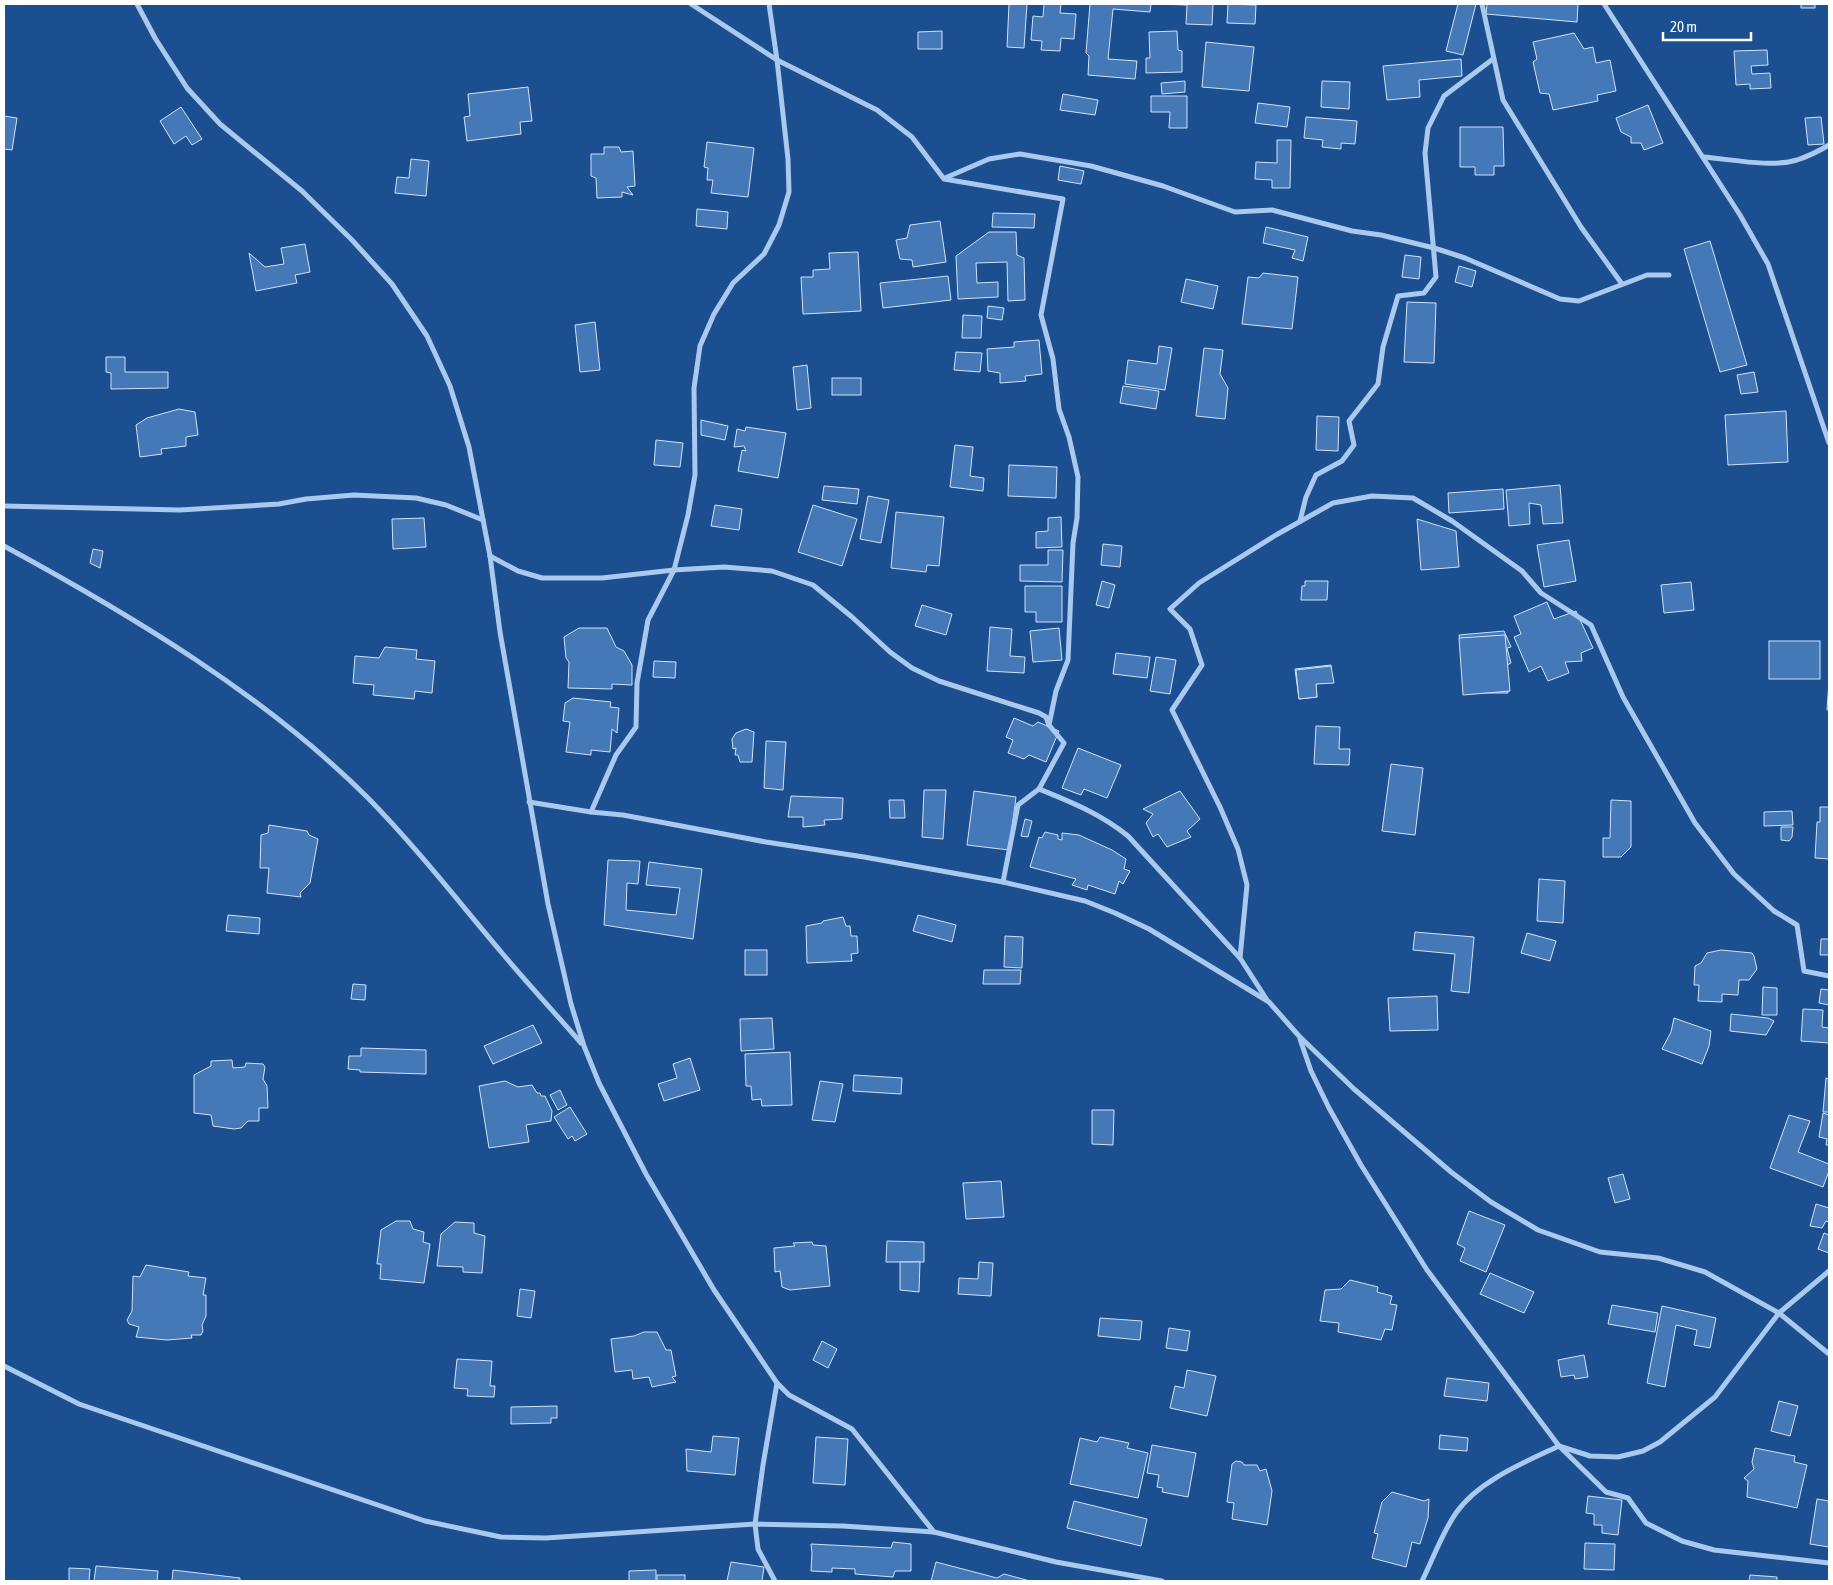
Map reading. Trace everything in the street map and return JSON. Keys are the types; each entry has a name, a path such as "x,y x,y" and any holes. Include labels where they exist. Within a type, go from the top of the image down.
{"street":[{"path":"137,4 155,38 188,88 220,124 302,191 352,240 392,284 422,328 450,386 469,446 490,556 500,632 529,802 552,922 571,1004 584,1046 599,1083 646,1174 714,1290 777,1383 789,1395 852,1429 934,1532"},
{"path":"692,4 777,60 877,110 912,137 944,179 1063,199 1041,315 1053,359 1059,408 1070,437 1078,477 1078,510 1073,543 1068,660 1056,691 1049,725"},
{"path":"591,812 616,755 636,727 637,683 648,620 674,570 688,515 695,475 694,388 700,346 714,314 733,283 764,254 779,225 789,192 788,159 777,60 768,4"},
{"path":"1482,4 1503,100 1581,227 1622,284"},
{"path":"1604,4 1740,215 1768,264 1829,442"},
{"path":"1300,521 1306,497 1316,475 1342,461 1354,445 1349,421 1378,384 1383,347 1398,296 1424,293 1436,277 1425,153 1428,128 1444,96 1493,59"},
{"path":"1703,157 1768,163 1795,161 1829,145"},
{"path":"944,179 988,159 1020,154 1091,166 1163,186 1235,212 1272,210 1352,231 1382,235 1434,248 1465,258 1560,299 1579,301 1647,275 1669,275"},
{"path":"4,506 180,510 279,504 306,499 354,495 416,498 446,505 483,520"},
{"path":"1240,958 1247,884 1238,849 1220,806 1172,710 1202,665 1190,629 1170,609 1199,584 1300,521 1333,503 1372,496 1413,498 1452,521 1522,571 1541,593 1591,625 1623,697 1696,823 1734,874 1774,911 1797,925 1804,971 1829,976"},
{"path":"4,546 77,585 166,640 228,682 301,738 368,798 442,880 503,954 584,1046"},
{"path":"490,556 518,571 542,578 602,578 674,570 724,567 772,571 814,585 890,652 912,668 939,681 1039,712 1046,717 1049,725 1064,743 1039,788 1018,805 1003,882"},
{"path":"1039,788 1093,812 1112,823 1128,836 1240,958 1269,1002 1299,1036 1354,1089 1451,1172 1491,1202 1538,1230 1600,1252 1658,1258 1705,1272 1779,1313 1829,1354"},
{"path":"529,802 623,815 766,842 864,857 1003,882 1084,901 1149,929 1269,1002"},
{"path":"1299,1036 1311,1071 1329,1108 1393,1218 1427,1270 1559,1446 1606,1492 1628,1498 1646,1523 1682,1541 1714,1550 1829,1563"},
{"path":"1422,1581 1456,1513 1468,1498 1522,1463 1559,1446 1590,1456 1618,1457 1643,1451 1660,1442 1716,1397 1779,1313 1829,1271"},
{"path":"4,1366 88,1408 425,1521 501,1537 546,1538 756,1524 843,1526 934,1532 1056,1562 1162,1581"},
{"path":"776,1581 758,1549 756,1524 763,1465 777,1383"}],"building":[{"path":"1009,4 1027,4 1024,48 1007,47"},
{"path":"1044,4 1061,4 1060,13 1076,14 1074,39 1061,38 1060,51 1041,50 1042,41 1031,40 1033,16 1043,17"},
{"path":"1090,4 1151,4 1150,12 1113,9 1108,59 1137,61 1135,79 1088,75 1089,56 1086,53"},
{"path":"1157,4 1213,4 1212,25 1186,24 1187,5"},
{"path":"1228,4 1256,5 1255,24 1227,23"},
{"path":"1458,4 1476,4 1463,55 1446,51"},
{"path":"1487,4 1578,4 1577,22 1486,14"},
{"path":"1801,4 1815,4 1815,8 1801,8"},
{"path":"942,31 942,49 918,49 918,32"},
{"path":"1177,31 1178,50 1182,51 1182,72 1146,73 1146,58 1150,58 1149,32"},
{"path":"1574,33 1584,49 1593,47 1596,63 1610,60 1616,91 1597,95 1598,101 1553,110 1549,94 1540,93 1533,62 1537,59 1533,42"},
{"path":"1206,42 1254,47 1249,91 1202,87"},
{"path":"1767,50 1768,65 1751,66 1752,74 1770,73 1771,88 1750,89 1750,84 1736,85 1734,51"},
{"path":"1461,59 1462,76 1419,80 1420,97 1387,100 1383,66"},
{"path":"1185,81 1185,92 1162,94 1161,83"},
{"path":"1322,81 1350,82 1349,109 1321,107"},
{"path":"528,87 532,121 520,122 521,134 467,141 464,117 470,116 468,94"},
{"path":"1063,94 1098,100 1095,115 1060,110"},
{"path":"1151,96 1187,96 1187,128 1169,128 1170,112 1151,112"},
{"path":"1258,103 1290,107 1287,127 1255,123"},
{"path":"1648,105 1663,143 1644,150 1641,143 1631,143 1631,137 1621,132 1616,118"},
{"path":"181,107 202,139 192,145 186,136 174,144 160,121"},
{"path":"4,116 17,118 12,150 4,149"},
{"path":"1306,117 1357,121 1355,144 1341,143 1341,149 1322,147 1323,140 1304,138"},
{"path":"1821,117 1824,144 1808,145 1805,118"},
{"path":"1460,127 1503,127 1504,166 1494,166 1494,175 1475,175 1475,167 1460,167"},
{"path":"1277,140 1291,140 1290,188 1272,188 1272,180 1255,179 1256,162 1277,163"},
{"path":"707,142 754,148 748,197 711,193 713,180 707,180 708,168 704,167"},
{"path":"604,147 619,147 621,152 633,151 635,186 627,187 633,195 622,192 622,197 597,198 596,178 591,176 591,154 604,154"},
{"path":"411,159 429,161 426,196 395,193 397,177 409,178"},
{"path":"1060,166 1084,171 1081,184 1058,180"},
{"path":"697,209 728,212 727,229 696,226"},
{"path":"993,213 1035,214 1034,228 992,227"},
{"path":"940,221 946,262 913,267 912,260 900,259 896,240 907,238 910,225"},
{"path":"1266,227 1308,237 1303,261 1292,258 1295,250 1263,243"},
{"path":"989,232 1016,232 1017,255 1024,258 1025,300 1008,301 1007,262 976,263 977,283 998,282 998,297 958,299 956,256"},
{"path":"1710,241 1747,365 1720,372 1684,249"},
{"path":"305,244 310,272 295,275 297,283 256,291 249,253 265,267 284,264 281,248"},
{"path":"858,252 861,311 803,314 801,277 813,277 813,270 830,269 829,253"},
{"path":"1405,255 1421,257 1419,279 1402,277"},
{"path":"1459,266 1476,271 1472,287 1455,282"},
{"path":"1263,273 1298,277 1292,329 1242,324 1248,277 1259,278"},
{"path":"948,276 951,300 883,308 880,283"},
{"path":"1186,279 1218,286 1213,309 1181,302"},
{"path":"1407,302 1436,303 1434,363 1404,362"},
{"path":"988,306 1004,308 1002,320 987,318"},
{"path":"963,315 982,316 981,338 962,338"},
{"path":"595,322 600,370 580,372 575,325"},
{"path":"1039,340 1042,374 1025,376 1026,381 1000,383 1000,373 988,371 987,349 1014,347 1014,342"},
{"path":"1159,346 1172,348 1165,390 1125,384 1128,360 1157,364"},
{"path":"1204,348 1223,350 1220,374 1228,388 1225,419 1196,416"},
{"path":"956,352 982,353 980,372 954,370"},
{"path":"106,357 125,357 125,372 168,372 168,388 111,389 111,373 106,372"},
{"path":"807,365 811,408 797,410 793,367"},
{"path":"1754,372 1758,392 1741,394 1737,375"},
{"path":"832,378 861,378 861,395 832,395"},
{"path":"1123,386 1159,391 1156,409 1120,403"},
{"path":"179,409 195,412 198,435 186,437 186,446 161,449 162,454 140,457 136,425 147,418"},
{"path":"1786,411 1788,462 1728,465 1725,415"},
{"path":"1317,416 1339,417 1338,451 1316,450"},
{"path":"701,420 728,426 725,440 701,435"},
{"path":"746,427 786,433 778,478 738,471 742,450 746,451 744,446 734,447 737,429 745,431"},
{"path":"656,440 683,443 680,467 654,465"},
{"path":"955,445 973,447 970,476 984,478 983,491 950,487"},
{"path":"1009,465 1057,467 1056,498 1008,496"},
{"path":"1560,485 1563,523 1543,524 1541,505 1529,503 1530,524 1509,526 1506,490"},
{"path":"824,486 859,489 857,504 822,500"},
{"path":"1503,489 1504,509 1449,513 1448,493"},
{"path":"868,496 889,500 881,543 860,539"},
{"path":"715,505 742,509 739,530 711,526"},
{"path":"813,505 857,519 842,566 798,552"},
{"path":"896,512 944,517 939,566 927,565 926,572 891,568"},
{"path":"1061,517 1062,547 1036,548 1036,532 1048,531 1048,518"},
{"path":"424,518 426,547 393,549 392,519"},
{"path":"1417,519 1456,531 1459,567 1421,570"},
{"path":"1569,540 1576,581 1544,587 1537,545"},
{"path":"1103,544 1122,546 1120,567 1101,565"},
{"path":"93,549 103,551 100,568 90,563"},
{"path":"1048,550 1063,550 1062,582 1020,581 1020,565 1048,565"},
{"path":"1102,581 1115,585 1109,608 1096,605"},
{"path":"1305,581 1328,581 1327,600 1301,600 1302,586 1305,586"},
{"path":"1691,582 1694,610 1664,613 1661,585"},
{"path":"1025,586 1062,586 1062,622 1036,622 1036,612 1025,612"},
{"path":"1547,602 1554,619 1576,611 1593,648 1581,653 1582,661 1565,662 1569,673 1548,681 1541,666 1529,672 1514,637 1521,634 1514,616"},
{"path":"922,605 952,614 946,635 915,626"},
{"path":"990,627 1012,629 1010,656 1025,657 1024,673 987,671"},
{"path":"579,628 607,628 616,647 624,651 632,665 632,685 612,684 612,689 568,688 569,662 566,658 564,637"},
{"path":"1059,628 1062,660 1033,662 1030,631"},
{"path":"1504,631 1511,647 1507,648 1511,663 1507,665 1508,693 1479,693 1477,690 1466,691 1459,635"},
{"path":"1505,635 1510,691 1463,695 1459,638"},
{"path":"1769,641 1820,641 1820,679 1769,679"},
{"path":"385,647 417,650 416,659 435,661 432,693 415,691 414,699 373,695 374,685 353,683 355,656 379,658"},
{"path":"1116,653 1150,657 1147,678 1113,674"},
{"path":"1156,657 1176,660 1170,694 1150,691"},
{"path":"654,661 676,662 675,678 653,677"},
{"path":"1331,665 1332,682 1316,684 1317,697 1299,699 1295,669"},
{"path":"1331,666 1334,683 1316,684 1317,697 1299,699 1296,670"},
{"path":"1829,681 1829,710 1827,710"},
{"path":"573,698 611,702 610,707 619,708 617,733 612,729 610,752 591,750 591,755 566,752 570,722 563,721 565,703"},
{"path":"1014,718 1033,726 1038,722 1059,731 1046,762 1029,755 1024,759 1008,753 1013,740 1006,737"},
{"path":"1316,726 1340,727 1339,749 1350,749 1349,765 1314,764"},
{"path":"746,729 754,732 752,762 740,762 738,755 735,755 736,748 733,749 732,739 736,733"},
{"path":"766,741 786,742 783,790 764,788"},
{"path":"1078,748 1121,765 1107,798 1084,789 1081,795 1062,788"},
{"path":"1391,764 1423,768 1415,835 1382,831"},
{"path":"924,790 946,790 943,839 922,837"},
{"path":"974,791 1016,797 1009,850 967,845"},
{"path":"1180,791 1200,819 1187,831 1191,837 1167,847 1158,834 1153,837 1146,823 1153,814 1143,809"},
{"path":"791,796 843,798 842,819 824,820 825,825 803,827 803,817 788,817"},
{"path":"889,800 904,800 905,818 890,818"},
{"path":"1611,800 1631,801 1631,847 1621,857 1603,857 1603,838 1610,838"},
{"path":"1820,807 1829,807 1829,859 1815,858 1817,822 1820,822"},
{"path":"1792,811 1793,825 1764,826 1764,812"},
{"path":"1025,819 1032,821 1028,837 1021,836"},
{"path":"269,825 307,831 309,835 318,839 310,883 300,893 301,897 267,893 269,868 260,868 261,835 268,833"},
{"path":"1781,827 1793,827 1792,837 1789,841 1781,840"},
{"path":"1045,832 1058,835 1058,839 1062,840 1062,833 1079,835 1112,850 1126,859 1124,869 1130,871 1123,884 1119,881 1115,894 1088,885 1087,890 1072,885 1076,879 1030,867 1039,837 1042,838"},
{"path":"608,860 640,861 638,884 627,883 626,910 676,915 680,888 646,885 649,862 702,869 693,939 604,925"},
{"path":"1539,879 1565,881 1563,923 1537,921"},
{"path":"228,915 260,918 259,934 226,931"},
{"path":"918,915 956,925 952,942 913,931"},
{"path":"843,917 846,926 850,926 851,936 857,936 858,953 851,954 852,961 807,963 806,926"},
{"path":"1415,932 1474,937 1469,993 1451,991 1455,954 1413,950"},
{"path":"1527,933 1556,941 1550,961 1521,953"},
{"path":"1005,936 1023,937 1022,968 1004,967"},
{"path":"1821,939 1829,939 1829,955 1820,955"},
{"path":"745,950 767,950 767,975 745,975"},
{"path":"1721,950 1752,953 1757,969 1749,980 1739,980 1738,995 1722,994 1722,1002 1698,1001 1699,985 1694,985 1695,966 1701,963 1707,953"},
{"path":"984,970 1021,970 1020,984 983,984"},
{"path":"353,984 366,985 365,1000 351,999"},
{"path":"1763,987 1777,988 1777,1015 1762,1015"},
{"path":"1821,989 1829,990 1829,1005 1819,1003"},
{"path":"1437,996 1438,1030 1390,1031 1388,998"},
{"path":"1803,1009 1823,1010 1822,1027 1829,1028 1829,1043 1801,1041"},
{"path":"1731,1014 1768,1018 1774,1021 1766,1035 1730,1031"},
{"path":"772,1018 774,1049 741,1051 740,1019"},
{"path":"1674,1018 1711,1031 1709,1046 1702,1064 1662,1049 1671,1032"},
{"path":"533,1025 542,1043 493,1064 484,1046"},
{"path":"361,1048 426,1050 426,1074 360,1072 360,1070 348,1069 349,1056 361,1056"},
{"path":"790,1052 792,1105 762,1106 761,1099 752,1100 751,1086 746,1086 745,1054"},
{"path":"690,1058 700,1090 664,1101 658,1084 677,1078 673,1064"},
{"path":"232,1060 233,1068 245,1067 246,1063 263,1064 265,1067 263,1079 267,1086 268,1108 259,1108 259,1121 248,1121 241,1128 234,1129 213,1126 211,1115 194,1113 194,1075 211,1066 211,1061"},
{"path":"854,1075 902,1078 901,1094 853,1091"},
{"path":"1826,1078 1829,1079 1829,1112 1823,1112"},
{"path":"505,1081 518,1087 532,1085 537,1093 545,1096 552,1111 551,1121 526,1125 529,1142 489,1148 479,1086"},
{"path":"820,1081 843,1084 835,1122 812,1120"},
{"path":"560,1090 567,1105 558,1110 550,1095"},
{"path":"570,1107 587,1134 575,1141 572,1136 568,1139 554,1117"},
{"path":"1092,1110 1114,1110 1113,1145 1092,1144"},
{"path":"1823,1113 1829,1115 1829,1145 1826,1145 1827,1139 1819,1137"},
{"path":"1789,1115 1810,1121 1798,1152 1829,1164 1829,1171 1823,1187 1770,1168"},
{"path":"1623,1174 1630,1199 1615,1203 1608,1178"},
{"path":"1001,1181 1004,1217 966,1219 963,1183"},
{"path":"1816,1204 1829,1208 1829,1222 1826,1221 1822,1228 1810,1226"},
{"path":"1469,1211 1505,1225 1486,1272 1460,1261 1465,1248 1457,1244"},
{"path":"396,1221 410,1221 413,1229 424,1232 423,1242 430,1244 424,1283 380,1279 381,1264 377,1264 381,1230"},
{"path":"455,1222 474,1223 474,1233 485,1236 482,1273 463,1272 463,1267 437,1266 441,1234"},
{"path":"1824,1233 1829,1235 1829,1253 1818,1249"},
{"path":"887,1241 924,1242 924,1262 886,1262"},
{"path":"812,1242 813,1245 826,1246 830,1286 790,1290 782,1287 780,1271 775,1272 774,1248 795,1246 793,1243"},
{"path":"900,1262 920,1262 919,1292 900,1290"},
{"path":"979,1262 993,1263 991,1296 958,1294 959,1278 978,1279"},
{"path":"146,1265 189,1272 188,1276 206,1278 203,1295 206,1295 206,1316 202,1325 203,1331 201,1335 191,1335 192,1338 167,1340 136,1337 139,1327 129,1324 127,1320 132,1311 133,1276 140,1277"},
{"path":"1490,1273 1534,1292 1524,1313 1480,1294"},
{"path":"1350,1280 1378,1287 1377,1292 1392,1296 1390,1304 1397,1305 1392,1330 1385,1329 1381,1340 1338,1332 1339,1323 1320,1321 1325,1290 1341,1289"},
{"path":"520,1289 535,1291 531,1318 517,1316"},
{"path":"1612,1305 1658,1313 1655,1332 1608,1324"},
{"path":"1662,1306 1716,1318 1710,1348 1694,1345 1697,1330 1676,1325 1665,1387 1647,1383"},
{"path":"1100,1318 1142,1321 1140,1340 1098,1336"},
{"path":"1169,1328 1190,1331 1187,1351 1166,1348"},
{"path":"644,1332 657,1332 666,1350 671,1350 676,1376 672,1377 676,1382 652,1387 649,1377 633,1379 632,1370 615,1372 611,1339 634,1336"},
{"path":"822,1341 837,1349 828,1368 813,1360"},
{"path":"1584,1355 1588,1377 1575,1379 1574,1375 1561,1377 1558,1360"},
{"path":"457,1359 492,1361 490,1386 495,1386 494,1397 467,1396 468,1389 454,1388"},
{"path":"1187,1370 1216,1376 1207,1416 1170,1408 1175,1386 1184,1388"},
{"path":"1447,1378 1489,1383 1487,1401 1444,1396"},
{"path":"1779,1401 1798,1406 1790,1436 1771,1431"},
{"path":"557,1406 557,1418 551,1418 551,1423 511,1424 511,1407"},
{"path":"1440,1435 1468,1438 1467,1451 1439,1449"},
{"path":"713,1436 739,1438 735,1475 687,1471 686,1449 711,1452"},
{"path":"816,1437 848,1439 845,1485 813,1483"},
{"path":"1100,1437 1129,1443 1127,1448 1148,1453 1138,1498 1070,1484 1080,1438 1097,1442"},
{"path":"1152,1445 1196,1453 1188,1497 1162,1492 1163,1488 1157,1487 1159,1475 1147,1473"},
{"path":"1755,1448 1795,1456 1794,1462 1807,1465 1797,1508 1747,1497 1748,1481 1744,1478 1754,1469 1752,1462"},
{"path":"1236,1461 1242,1462 1244,1465 1257,1465 1260,1471 1266,1469 1272,1491 1267,1525 1232,1519 1234,1503 1227,1502 1232,1464"},
{"path":"1392,1492 1424,1501 1429,1499 1428,1518 1420,1544 1412,1542 1406,1567 1372,1558 1378,1534 1374,1533 1382,1502"},
{"path":"1588,1496 1622,1500 1618,1535 1602,1533 1602,1525 1594,1525 1594,1514 1586,1513"},
{"path":"1817,1499 1829,1501 1829,1547 1810,1544"},
{"path":"1074,1501 1147,1519 1141,1546 1067,1528"},
{"path":"893,1542 911,1544 911,1571 895,1571 893,1577 855,1574 855,1569 832,1568 832,1572 811,1571 811,1544 891,1548"},
{"path":"1585,1543 1615,1544 1614,1570 1584,1569"},
{"path":"731,1562 764,1567 762,1581 727,1581"},
{"path":"936,1562 997,1578 1004,1574 1030,1581 931,1581"},
{"path":"96,1566 158,1571 157,1581 94,1581"},
{"path":"69,1568 90,1569 89,1581 69,1581"},
{"path":"173,1570 240,1578 240,1581 172,1581"},
{"path":"656,1570 656,1581 629,1581 629,1571"},
{"path":"657,1575 685,1575 685,1581 657,1581"},
{"path":"1750,1575 1777,1577 1777,1581 1749,1581"}]}
